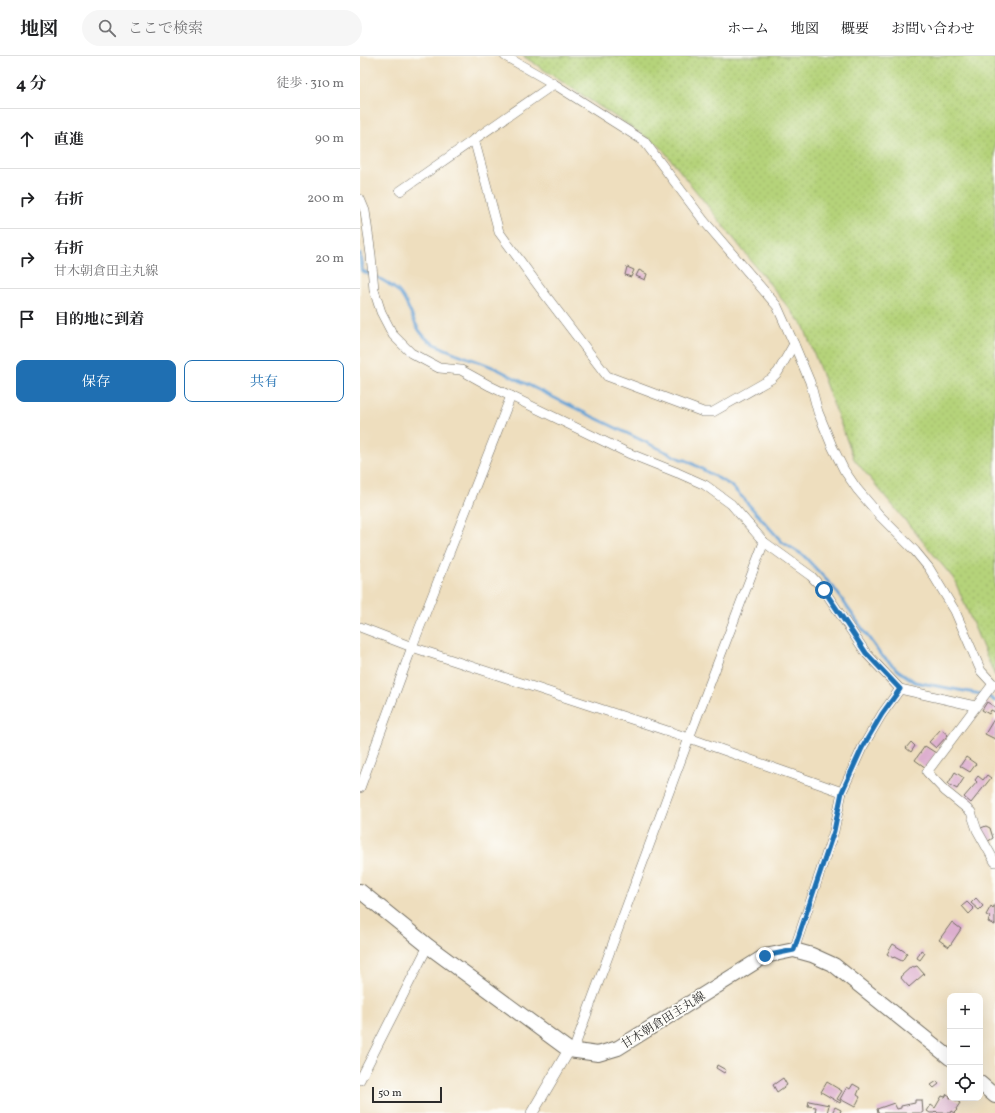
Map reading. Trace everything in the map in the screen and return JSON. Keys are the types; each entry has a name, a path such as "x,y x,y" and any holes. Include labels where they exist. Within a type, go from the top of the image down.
{"main road":[{"name":"甘木朝倉田主丸線","path":"360,891 428,946 571,1051 598,1054 618,1048 765,956 794,950 812,955 834,965 947,1056"},
{"path":"983,1086 995,1096"}],"street":[{"path":"505,56 554,84 644,141 704,221 777,306 810,382 818,412 829,440 844,470 857,489 880,516 915,551 929,568 955,611 981,671 994,684 975,706 927,772 945,791 971,812 977,830 995,862"},
{"path":"400,191 554,84"},
{"path":"474,139 499,232 607,376 703,412 713,412 771,379 778,372 794,344"},
{"path":"360,199 365,211 372,255 374,290 381,312 393,335 411,353 440,368 461,370 628,454 705,485 731,504 764,542 811,576 824,590 866,653 900,689 975,706"},
{"path":"360,788 412,647 511,396"},
{"path":"532,1113 571,1051 764,542"},
{"path":"360,627 412,647 689,738 842,792"},
{"path":"794,950 834,831 842,792 862,748 882,714 900,689"},
{"path":"360,1080 428,946"}],"green space":[{"path":"523,56 995,56 995,676 954,579 854,459 804,327 660,146"}],"building":[{"path":"627,267 634,270 631,277 625,275"},
{"path":"639,270 647,274 645,280 636,276"},
{"path":"987,702 995,707 995,712 991,710 989,714 982,710"},
{"path":"994,719 995,720 995,739 985,734"},
{"path":"941,729 948,735 936,748 929,742"},
{"path":"911,742 915,746 911,752 906,748"},
{"path":"925,746 936,753 926,768 915,760"},
{"path":"966,757 976,764 970,772 960,766"},
{"path":"955,772 964,778 957,789 948,784"},
{"path":"987,775 991,778 971,803 964,797 977,782 975,780 978,776 983,780"},
{"path":"986,826 990,828 993,838 987,842 981,828"},
{"path":"976,898 983,906 979,910 971,903"},
{"path":"967,902 974,909 969,914 962,906"},
{"path":"995,904 995,925 988,922 990,917 986,915 991,906 993,908"},
{"path":"952,922 961,929 949,947 939,940"},
{"path":"893,944 907,953 902,961 887,954"},
{"path":"921,950 925,953 920,960 917,958"},
{"path":"912,966 917,966 924,974 909,987 900,977"},
{"path":"717,1065 726,1070 724,1073 716,1068"},
{"path":"783,1078 787,1085 777,1092 773,1085"},
{"path":"937,1081 939,1084 934,1088 931,1085"},
{"path":"827,1082 842,1091 837,1099 841,1101 840,1103 821,1092"},
{"path":"853,1084 860,1088 857,1095 860,1097 855,1107 840,1099 847,1087 850,1089"},
{"path":"947,1094 947,1101 957,1101 960,1103 954,1113 951,1111 950,1113 938,1113 936,1111 934,1113 930,1113 927,1111 931,1105 935,1108 942,1096 945,1097"},
{"path":"915,1100 922,1100 923,1113 878,1113 877,1109 894,1103 897,1109 901,1108 901,1106 915,1103"},
{"path":"809,1101 829,1105 827,1113 815,1113 816,1107 808,1106"},
{"path":"835,1107 841,1110 840,1113 832,1113"}],"waterway":[{"path":"360,254 362,271 370,274"},
{"path":"375,276 398,291 407,304 421,332 433,343 449,351 501,371 614,427 683,460 686,460 730,485 782,542 803,555 834,588 880,654 899,671 915,682 986,695 995,701"}],"route":[{"path":"765,956 794,950 834,831 842,792 862,748 882,714 900,689 866,653 824,590"}]}
